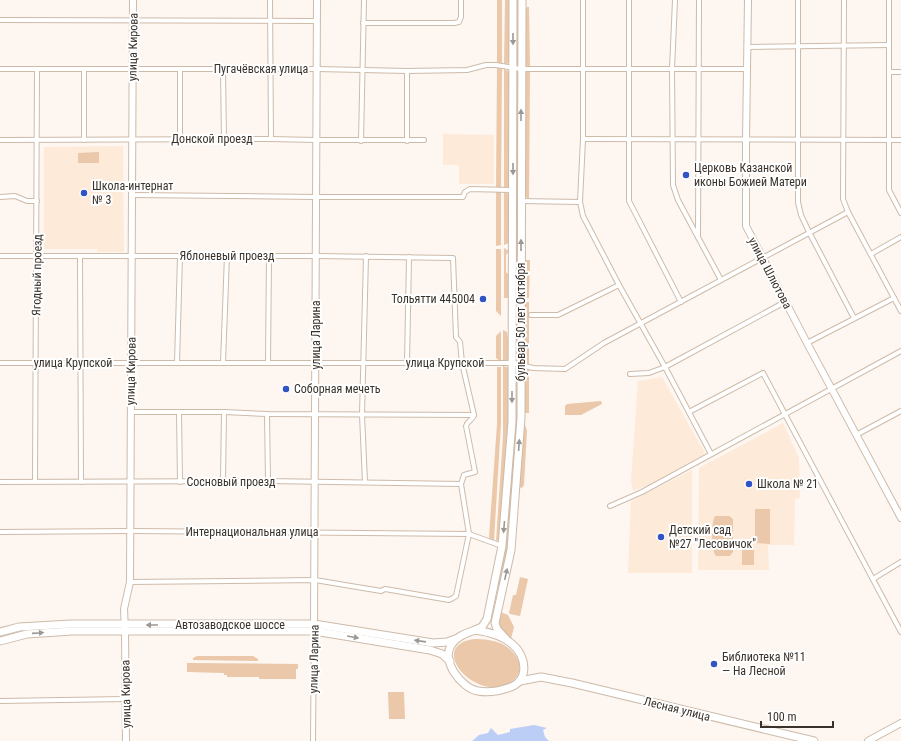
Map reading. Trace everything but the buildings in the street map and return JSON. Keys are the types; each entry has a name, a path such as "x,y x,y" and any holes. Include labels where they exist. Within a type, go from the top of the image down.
{"main road":[{"name":"бульвар 50 лет Октября","path":"475,630 482,627 487,619 502,546 512,422 513,0"},
{"name":"бульвар 50 лет Октября","path":"506,639 497,629 496,623 510,550 521,418 522,0"},
{"name":"Автозаводское шоссе","path":"0,632 19,627 71,624 125,628"},
{"name":"Автозаводское шоссе","path":"0,641 27,634 125,628 314,628 434,643 447,642 458,638"},
{"name":"Автозаводское шоссе","path":"314,628 430,650 442,654 450,661"},
{"path":"475,630 496,634 506,639 519,651 524,666 523,676 520,681 511,688 499,691 477,691 462,682 450,666 449,649 458,638 467,633 475,630"},
{"name":"Лесная улица","path":"524,666 541,677"},
{"name":"Лесная улица","path":"520,681 541,677 572,683 814,741"}],"street":[{"name":"улица Кирова","path":"126,741 124,609 130,582 133,256 133,0"},
{"path":"270,0 271,139"},
{"name":"улица Ларина","path":"313,741 317,0"},
{"path":"361,140 364,0"},
{"path":"363,23 454,24 459,22 461,17 461,0"},
{"path":"583,0 583,139 580,202 583,216 711,454"},
{"path":"629,0 629,201 681,302"},
{"path":"675,0 672,69 673,185 678,200 721,280"},
{"path":"698,238 699,0"},
{"name":"улица Шлютова","path":"748,0 746,140 746,221 748,230 901,518"},
{"path":"798,0 798,202 801,215 809,232 854,318"},
{"path":"844,0 843,199 848,212 901,311"},
{"path":"889,0 888,140 890,190 901,213"},
{"path":"0,20 317,21"},
{"path":"747,47 844,47 889,45"},
{"name":"Пугачёвская улица","path":"0,69 317,69 407,71 467,70 486,65 522,69 747,69"},
{"name":"Ягодный проезд","path":"35,481 38,201 37,69"},
{"path":"84,69 84,140"},
{"path":"180,69 180,139"},
{"path":"223,70 224,140"},
{"path":"407,71 407,141"},
{"path":"889,72 901,72"},
{"path":"583,139 901,140"},
{"name":"Донской проезд","path":"0,140 424,140"},
{"path":"133,195 463,197 465,192 470,189 513,190"},
{"path":"0,197 15,196 27,201 38,201"},
{"path":"521,201 580,202"},
{"name":"улица Крупской","path":"0,363 512,363 533,368 565,369 604,343 848,212"},
{"path":"871,254 901,237"},
{"path":"223,363 227,255"},
{"path":"268,363 269,255"},
{"name":"Яблоневый проезд","path":"0,256 269,255 453,258 456,337 460,342 462,363"},
{"path":"80,256 81,482"},
{"path":"177,363 180,256"},
{"path":"365,482 362,414 366,256"},
{"path":"407,363 409,257"},
{"path":"531,315 558,315 619,285"},
{"path":"807,343 894,298"},
{"path":"630,374 649,373 665,367 785,302"},
{"path":"610,506 642,492 786,415 901,351"},
{"path":"462,363 474,415"},
{"path":"689,412 763,373 901,632"},
{"path":"856,435 901,411"},
{"path":"131,412 474,415"},
{"path":"180,412 180,482"},
{"path":"224,412 224,482"},
{"path":"267,414 268,481"},
{"path":"130,582 315,580 381,591 386,589 452,600 456,596 469,534 462,484 464,475 474,472 466,424 474,415"},
{"name":"Сосновый проезд","path":"0,482 268,481 462,484"},
{"name":"Интернациональная улица","path":"0,532 130,531 469,534 502,546"},
{"path":"873,579 901,562"},
{"path":"0,701 126,699"},
{"path":"868,741 901,723"}],"shaded area":[{"path":"497,0 502,0 502,64 497,64"},
{"path":"505,0 510,0 510,61 507,64 504,64"},
{"path":"515,0 519,0 517,64 516,63"},
{"path":"527,7 529,7 530,66 527,66 525,63 524,16"},
{"path":"497,66 502,68 501,188 496,188"},
{"path":"504,69 510,73 510,189 504,188"},
{"path":"530,71 529,199 524,196 525,72"},
{"path":"516,73 519,74 518,298 515,298"},
{"path":"443,134 494,135 494,184 459,184 459,165 443,165"},
{"name":"Школа-интернат № 3","path":"123,146 124,252 97,252 97,249 44,249 44,147"},
{"path":"99,152 99,163 78,163 78,153"},
{"path":"496,192 501,192 501,245 496,246"},
{"path":"504,192 510,197 509,243 504,245"},
{"path":"504,248 509,251 506,255 506,272 509,275 509,298 504,298"},
{"path":"496,249 501,249 501,316 496,311"},
{"path":"526,260 530,260 529,298 523,298 524,269"},
{"path":"515,302 518,302 518,355 516,356 515,356"},
{"path":"523,302 529,302 529,365 523,361"},
{"path":"503,330 507,332 509,359 503,362"},
{"path":"501,331 501,362 496,358 496,336"},
{"path":"503,366 507,367 509,370 509,411 499,540 496,541 503,436"},
{"path":"497,367 501,367 501,423 494,541 489,537 497,424"},
{"path":"529,369 529,413 523,413 524,371"},
{"path":"515,371 517,371 518,374 517,420 508,548 500,586 497,586"},
{"path":"662,377 706,455 649,485 633,491 631,482 638,381"},
{"path":"601,401 602,404 581,415 565,415 565,406 567,404"},
{"path":"524,421 527,431 524,485 522,488 519,487"},
{"name":"Школа № 21","path":"783,423 799,458 800,498 795,499 794,545 768,545 769,570 698,570 699,468"},
{"name":"Детский сад №27 \"Лесовичок\"","path":"692,470 692,573 628,573 631,501"},
{"path":"755,509 770,509 770,544 755,543"},
{"path":"715,516 729,516 733,519 733,552 730,556 716,556 714,553 712,536"},
{"path":"742,548 754,548 754,565 742,565"},
{"path":"520,577 528,579 520,616 509,613 513,595 516,595"},
{"path":"500,612 508,615 514,627 511,639 501,628 499,622"},
{"path":"474,639 497,642 510,650 515,655 520,667 516,678 503,686 490,687 478,684 467,677 459,668 454,659 455,650 461,643"},
{"path":"197,656 253,656 258,659 258,661 193,660 193,658"},
{"path":"187,663 298,664 298,669 296,669 296,679 259,679 259,677 227,677 224,673 187,672"},
{"path":"388,692 404,692 405,719 389,719"}],"water":[{"path":"534,725 547,728 543,730 545,737 549,741 472,741 479,735 488,733 491,728 498,735 510,732 510,729"}],"place":[{"name":"Церковь Казанской иконы Божией Матери","path":"686,175"},
{"name":"Школа-интернат № 3","path":"84,193"},
{"name":"Тольятти 445004","path":"483,299"},
{"name":"Cоборная мечеть","path":"286,389"},
{"name":"Школа № 21","path":"749,484"},
{"name":"Детский сад №27 \"Лесовичок\"","path":"661,537"},
{"name":"Библиотека №11 — На Лесной","path":"714,664"}]}
